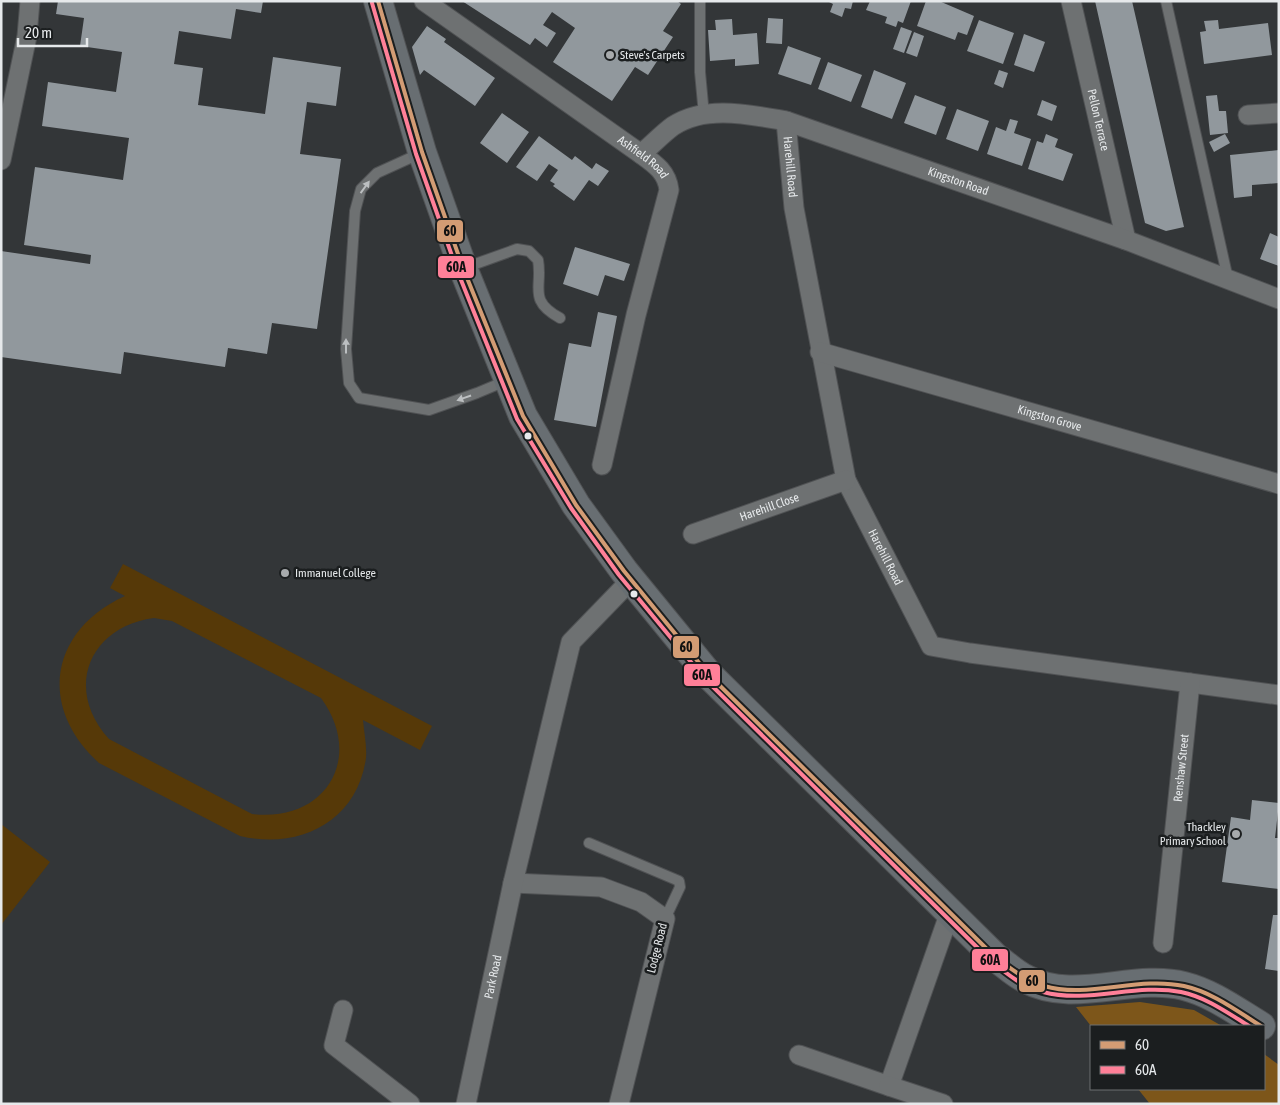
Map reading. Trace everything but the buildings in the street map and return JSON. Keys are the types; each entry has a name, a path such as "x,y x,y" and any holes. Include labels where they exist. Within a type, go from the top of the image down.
{"main road":[{"path":"378,1 422,152 463,268 524,416 576,505 631,580 709,675 995,957 1026,979 1057,989 1158,983 1183,986 1218,999 1259,1025"},
{"path":"1265,1029 1279,1038"}],"street":[{"path":"1,160 27,36 30,1"},
{"name":"Ashfield Road","path":"424,1 641,154 665,174 669,190 636,316 602,465"},
{"name":"Pellon Terrace","path":"1072,1 1126,240"},
{"path":"1248,115 1279,112"},
{"name":"Kingston Road","path":"641,154 674,126 704,115 718,113 752,115 786,121 1126,240 1279,299"},
{"name":"Harehill Road","path":"786,121 794,208 820,352 846,480 932,646 970,653 1279,695"},
{"name":"Kingston Grove","path":"820,352 1279,484"},
{"name":"Harehill Close","path":"693,534 846,480"},
{"name":"Park Road","path":"466,1104 513,883 571,642 631,580"},
{"name":"Renshaw Street","path":"1163,943 1190,683"},
{"name":"Lodge Road","path":"513,883 601,887 641,902 665,919 619,1104"},
{"path":"889,1086 950,912"},
{"path":"342,1010 334,1045 410,1104"},
{"path":"799,1056 943,1104"}],"lane":[{"path":"700,1 700,63 704,115"},
{"path":"1166,1 1228,279"},
{"path":"422,152 376,173 361,189 355,211 346,340 349,383 353,392 359,398 429,410 509,379"},
{"path":"463,268 517,249 529,251 538,260 539,296 547,309 560,318"},
{"path":"589,842 679,881 680,888 665,919"}],"shaded area":[{"path":"123,564 432,726 420,750 363,720 366,758 360,780 351,799 338,814 322,826 303,834 283,839 240,836 99,763 79,741 66,718 60,695 61,671 67,649 81,629 100,611 125,596 110,588","holes":["154,618 172,621 321,698 334,721 339,743 338,763 330,782 318,797 300,808 278,814 252,814 109,739 95,720 88,701 86,682 90,664 99,647 113,634 131,624"]},
{"path":"1,824 50,862 1,925"},
{"path":"1140,1002 1194,1010 1220,1025 1090,1025 1076,1007"},
{"path":"1265,1055 1279,1065 1279,1104 1150,1104 1139,1090 1265,1090"}],"transit line":[{"name":"60","path":"378,1 422,152 463,268 523,416 576,505 624,571 709,675 995,957 1018,974 1037,984 1061,989 1096,989 1149,984 1184,986 1214,997 1259,1025"},
{"name":"60A","path":"372,3 416,154 457,270 517,419 571,508 619,575 705,679 991,961 1016,980 1036,990 1060,995 1078,996 1146,990 1181,992 1208,1002 1247,1025"}],"place":[{"name":"Steve's Carpets","path":"610,55"},
{"name":"Immanuel College","path":"285,573"},
{"name":"Thackley Primary School","path":"1236,834"}]}
